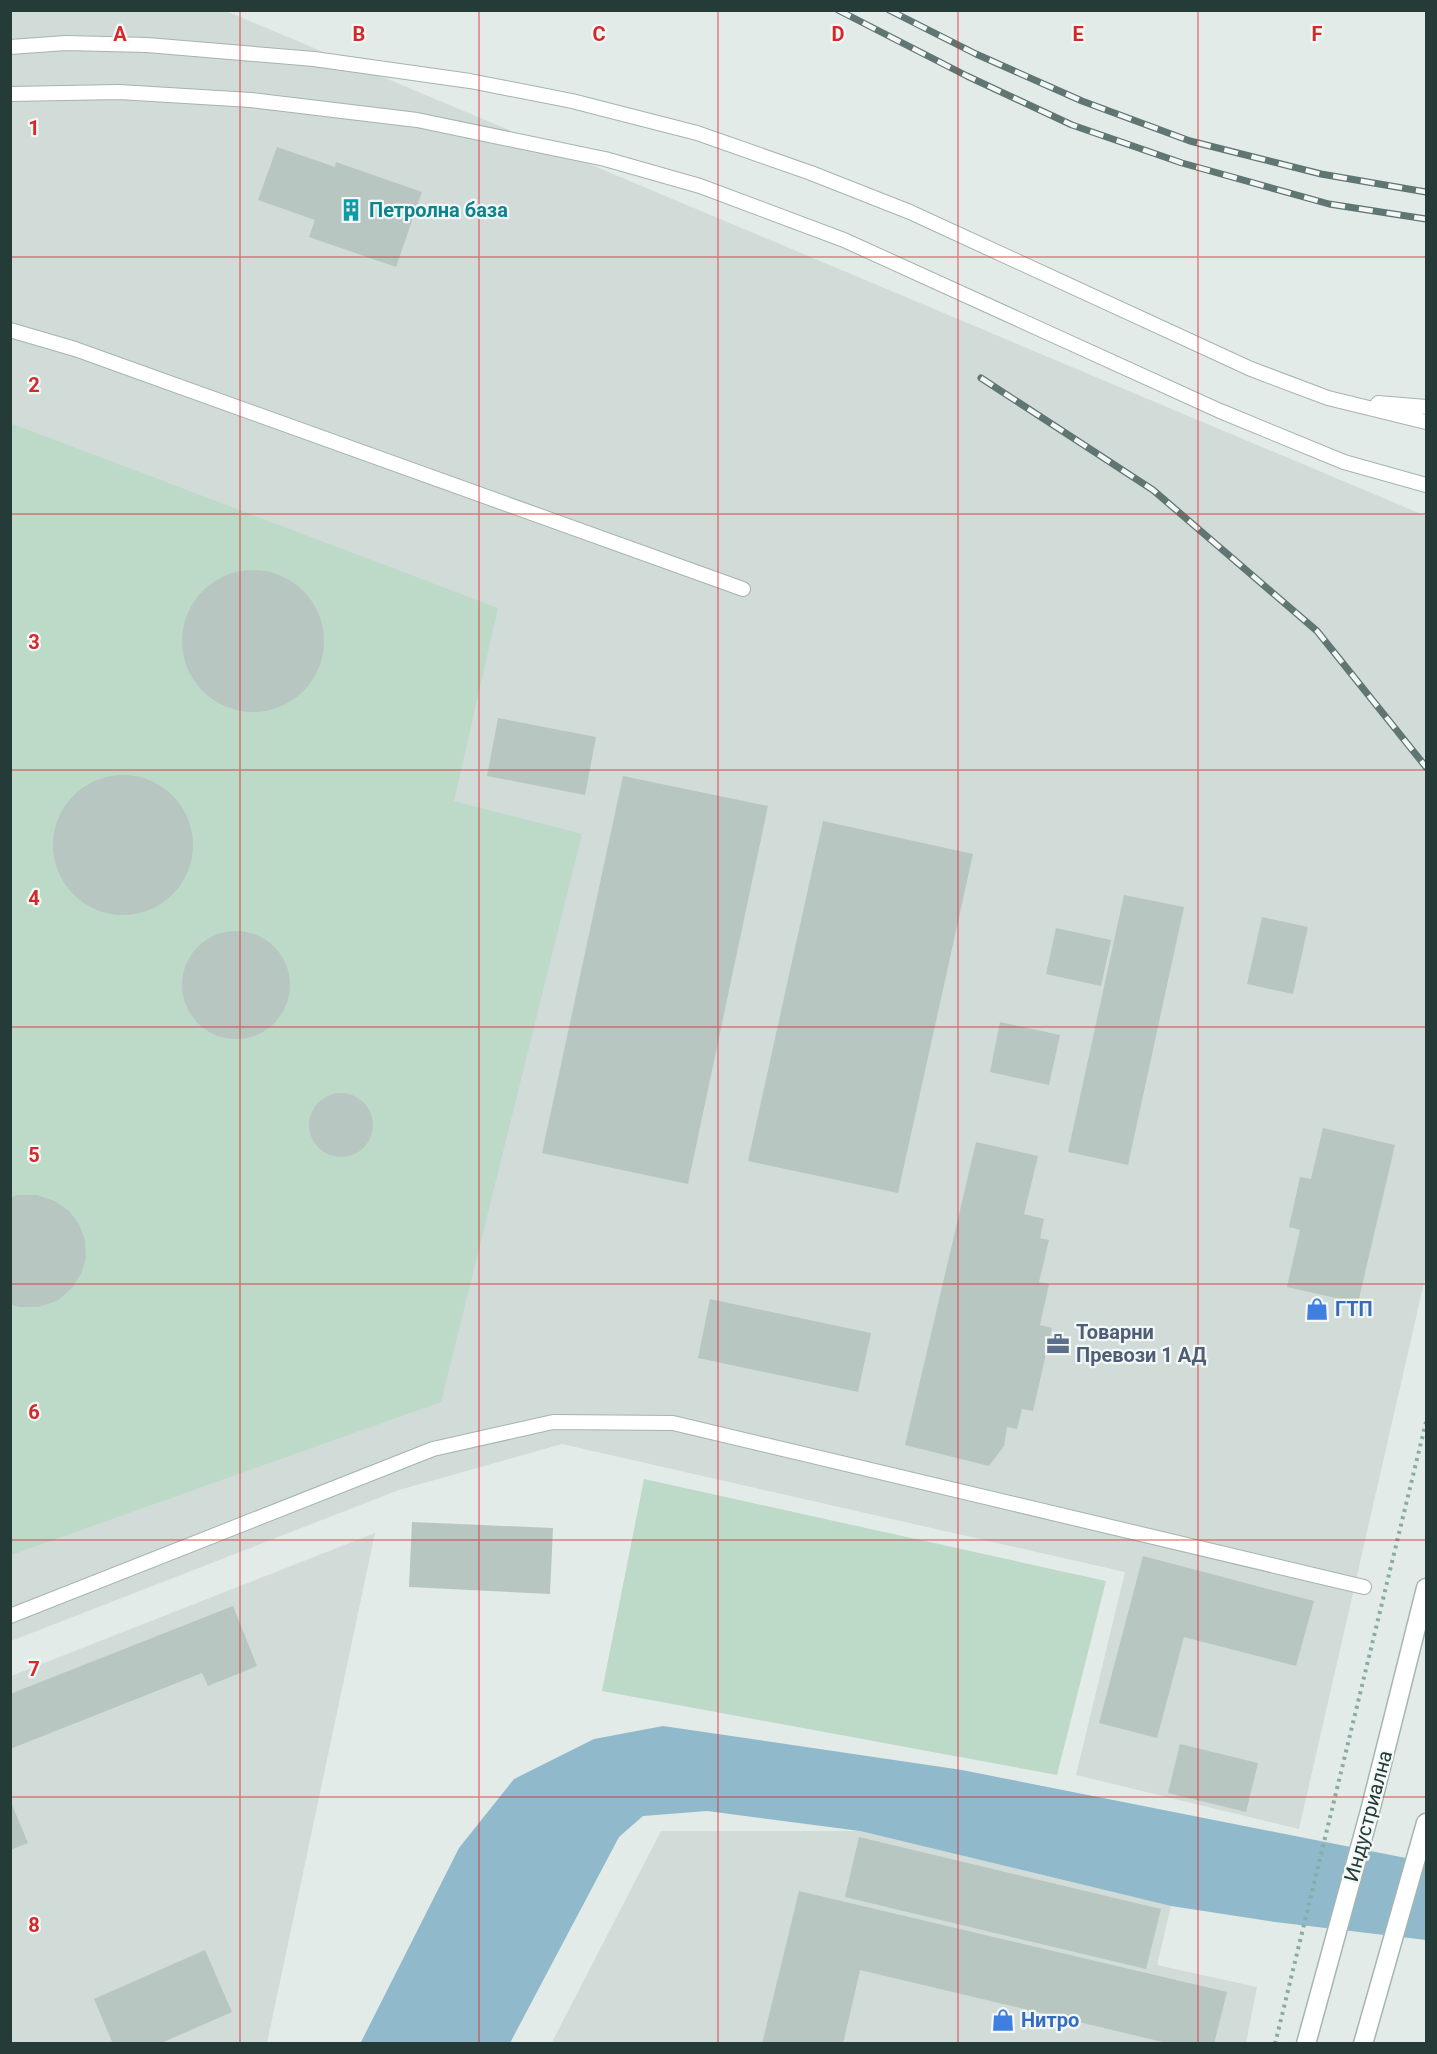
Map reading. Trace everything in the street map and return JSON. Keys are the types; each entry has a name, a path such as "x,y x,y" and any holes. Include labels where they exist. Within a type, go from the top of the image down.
{"main road":[{"name":"Индустриална","path":"1306,2043 1370,1811 1426,1588"},
{"path":"1363,2043 1426,1823"}],"lane":[{"path":"10,47 66,43 147,45 314,59 470,81 572,101 697,133 899,207 1251,369 1328,398 1426,422"},
{"path":"10,94 119,92 251,100 417,120 605,159 700,186 844,240 1220,411 1344,462 1426,486"},
{"path":"10,330 75,349 743,589"},
{"path":"1328,398 1426,407"},
{"path":"10,1617 433,1449 553,1422 673,1423 1364,1587"}],"path":[{"path":"1275,2043 1426,1422"}],"shaded area":[{"path":"11,11 226,11 1426,516 1426,1274 1299,1829 1076,1775 1125,1572 562,1444 399,1490 11,1641"},
{"path":"375,1533 267,2043 11,2044 11,1676"},
{"path":"661,1831 860,1831 1171,1906 1157,1965 1257,1987 1246,2043 551,2044"}],"green space":[{"path":"10,423 498,608 454,801 582,834 441,1402 11,1555"},
{"path":"644,1479 1106,1581 1057,1775 602,1691"}],"water":[{"path":"663,1726 962,1770 1426,1862 1426,1940 1275,1922 1171,1906 860,1831 707,1811 643,1816 619,1837 510,2043 360,2044 459,1848 514,1779 594,1739"}],"building":[{"name":"Петролна база","path":"277,147 335,167 336,162 422,192 396,267 309,237 315,220 258,200"},
{"path":"253,570 280,576 303,591 318,614 324,641 318,668 303,691 280,706 253,712 226,706 203,691 188,668 182,641 188,614 203,591 226,576"},
{"path":"498,718 596,737 585,795 487,776"},
{"path":"123,775 150,780 173,795 188,818 193,845 188,872 173,895 150,910 123,915 96,910 73,895 58,872 53,845 58,818 73,795 96,780"},
{"path":"623,776 768,806 688,1184 542,1153"},
{"path":"823,821 973,854 898,1193 748,1161"},
{"path":"1124,895 1184,907 1128,1165 1068,1152"},
{"path":"1262,917 1308,927 1293,994 1247,984"},
{"path":"1056,928 1111,940 1101,986 1046,974"},
{"path":"236,931 257,935 274,947 286,964 290,985 286,1006 274,1023 257,1035 236,1039 215,1035 198,1023 186,1006 182,985 186,964 198,947 215,935"},
{"path":"1000,1022 1060,1035 1049,1085 990,1072"},
{"path":"335,1093 347,1093 364,1102 371,1113 373,1125 371,1137 364,1148 347,1157 335,1157 323,1152 314,1143 309,1131 309,1119 314,1107 323,1098"},
{"path":"1323,1128 1395,1145 1358,1303 1287,1287 1300,1230 1289,1227 1300,1177 1311,1179"},
{"path":"976,1142 1038,1156 1024,1214 1044,1219 1040,1238 1049,1240 1039,1282 1049,1284 1040,1325 1052,1328 1033,1411 1022,1409 1017,1429 1007,1427 1004,1446 989,1466 905,1445"},
{"path":"17,1195 37,1195 55,1201 69,1211 79,1224 85,1240 86,1258 81,1274 72,1288 57,1301 38,1307 19,1307 10,1304 10,1198"},
{"path":"710,1299 871,1333 858,1392 698,1358"},
{"path":"412,1522 553,1528 550,1594 409,1587"},
{"path":"1143,1556 1314,1601 1296,1666 1184,1637 1157,1738 1099,1723"},
{"path":"233,1606 257,1666 208,1686 202,1673 10,1749 10,1694"},
{"path":"1180,1744 1258,1763 1246,1812 1168,1793"},
{"path":"10,1800 28,1843 10,1850"},
{"path":"859,1837 1161,1909 1146,1969 845,1897"},
{"path":"799,1891 1227,1992 1214,2044 1171,2044 860,1970 843,2044 762,2044"},
{"path":"205,1950 232,2012 159,2044 113,2044 94,1999"}],"railway":[{"path":"838,10 967,76 1072,125 1182,163 1329,204 1426,219"},
{"path":"889,10 976,54 1082,101 1190,141 1321,174 1426,192"},
{"path":"981,378 1153,490 1317,631 1426,767"}],"place":[{"name":"Петролна база","path":"351,210"},
{"name":"ГТП","path":"1317,1309"},
{"name":"Товарни Превози 1 АД","path":"1058,1344"},
{"name":"Нитро","path":"1003,2020"}]}
